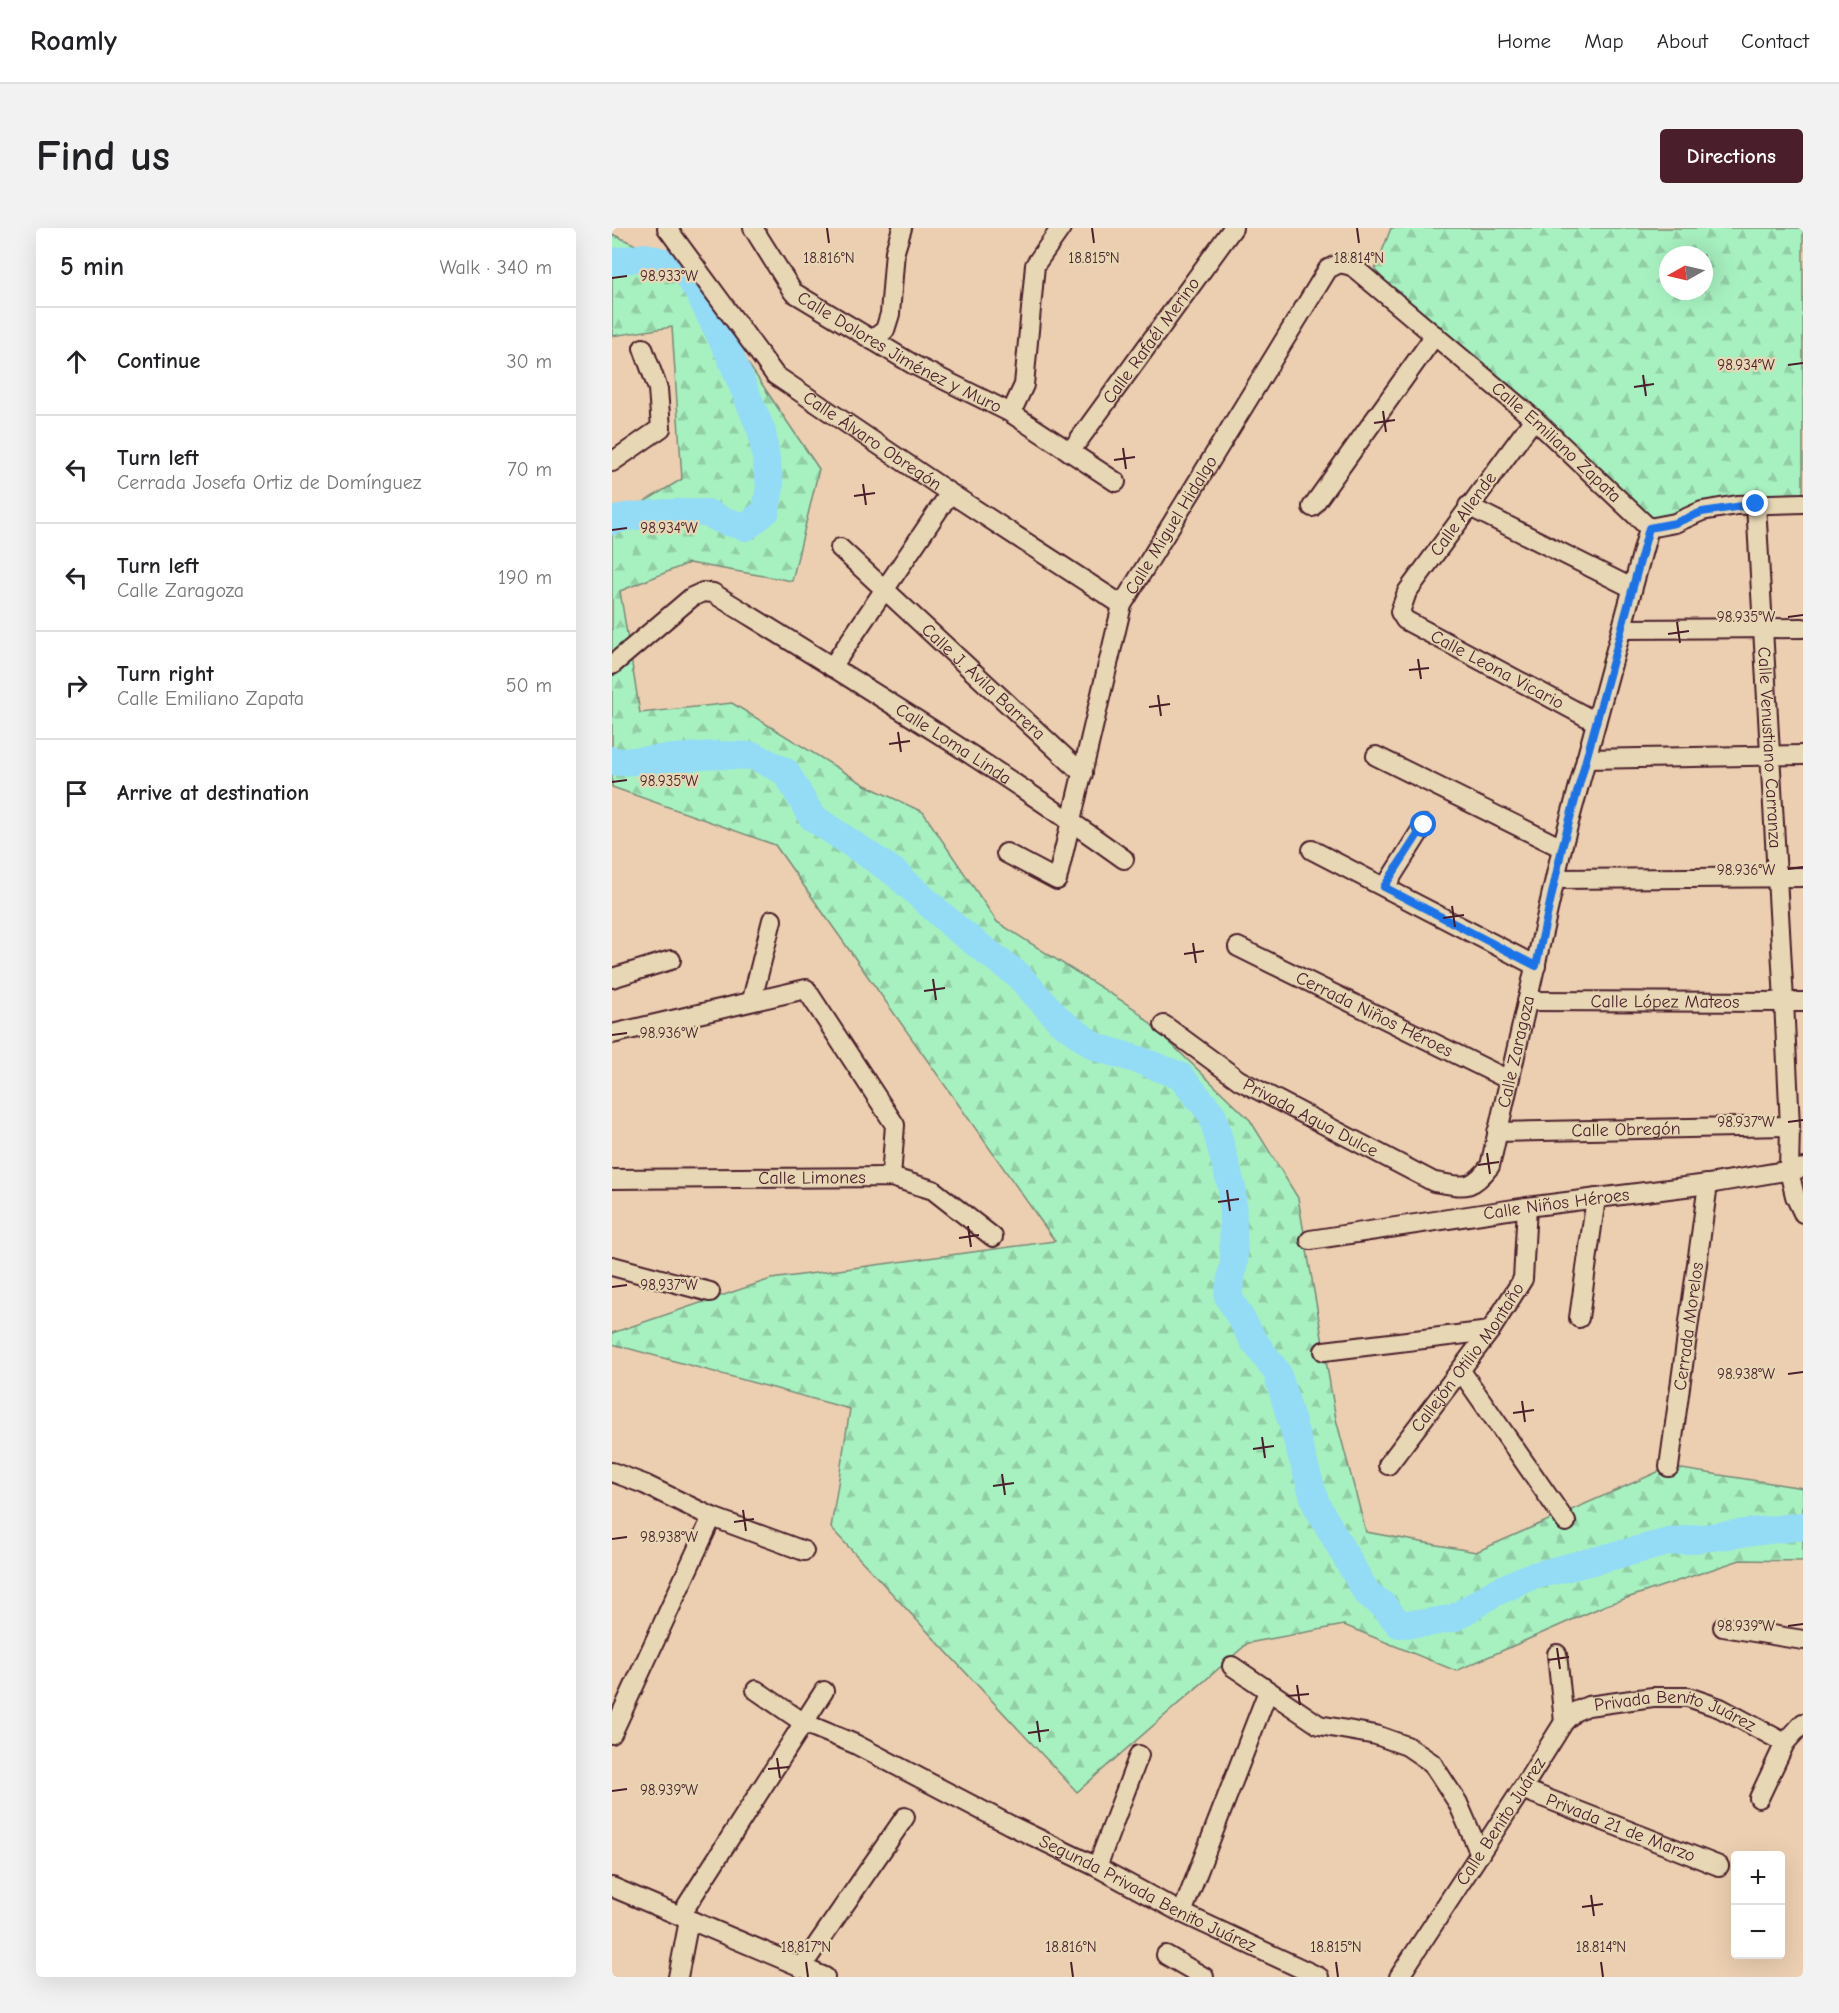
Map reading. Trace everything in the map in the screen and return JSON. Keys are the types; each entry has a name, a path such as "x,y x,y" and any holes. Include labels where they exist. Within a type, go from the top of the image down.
{"street":[{"name":"Calle Álvaro Obregón","path":"667,228 775,375 1122,605"},
{"name":"Calle Dolores Jiménez y Muro","path":"753,228 793,292 914,365 1011,413 1116,482"},
{"path":"872,340 885,330 890,314 895,251 902,228"},
{"path":"1011,413 1024,385 1035,265 1061,228"},
{"name":"Calle Rafaél Merino","path":"1070,452 1233,228"},
{"name":"Calle Emiliano Zapata","path":"1340,263 1352,266 1534,418 1649,528"},
{"name":"Calle Miguel Hidalgo","path":"1006,853 1057,880 1122,605 1328,269 1340,263"},
{"path":"1312,507 1435,335"},
{"path":"612,462 661,429 658,389 643,348"},
{"name":"Calle Allende","path":"1400,612 1407,592 1534,418"},
{"path":"832,667 950,493"},
{"path":"1649,528 1675,523 1702,512 1756,504 1803,503"},
{"name":"Calle Venustiano Carranza","path":"1756,504 1790,1133 1795,1196 1803,1213"},
{"path":"1468,506 1632,588"},
{"name":"Calle Zaragoza","path":"1470,1185 1478,1181 1490,1166 1557,879 1562,848 1649,528"},
{"name":"Calle J. Ávila Barrera","path":"840,548 1083,774"},
{"name":"Calle Loma Linda","path":"612,665 692,597 703,592 713,593 1072,822 1124,859"},
{"name":"Calle Leona Vicario","path":"1400,612 1405,620 1596,722"},
{"path":"1622,629 1803,628"},
{"path":"1376,756 1562,848"},
{"path":"1586,759 1803,756"},
{"path":"1384,887 1424,825"},
{"path":"1312,850 1536,966"},
{"path":"1557,879 1803,877"},
{"path":"752,1000 772,920"},
{"name":"Cerrada Niños Héroes","path":"1238,947 1509,1080"},
{"path":"612,978 671,960"},
{"path":"612,1034 806,988 895,1125 891,1177"},
{"name":"Calle López Mateos","path":"1527,1001 1803,1002"},
{"name":"Privada Agua Dulce","path":"1164,1026 1239,1080 1414,1172 1434,1182 1470,1185"},
{"name":"Calle Obregón","path":"1497,1132 1790,1133"},
{"name":"Calle Niños Héroes","path":"1310,1240 1527,1206 1708,1184 1794,1166"},
{"name":"Calle Limones","path":"612,1179 891,1177 933,1190 993,1238"},
{"name":"Cerrada Morelos","path":"1669,1467 1708,1184"},
{"path":"1579,1318 1596,1198"},
{"name":"Callejón Otilio Montaño","path":"1388,1465 1461,1371 1523,1280 1527,1206"},
{"path":"612,1266 710,1292"},
{"path":"1324,1351 1490,1331"},
{"path":"1461,1371 1566,1522"},
{"path":"612,1472 644,1484 712,1517 804,1551"},
{"path":"612,1734 712,1517"},
{"path":"1723,1627 1803,1640"},
{"path":"1557,1654 1564,1722"},
{"path":"1232,1666 1319,1725 1376,1735 1407,1746 1432,1763 1458,1803 1480,1854"},
{"name":"Segunda Privada Benito Juárez","path":"756,1690 804,1723 855,1744 1010,1825 1097,1867 1182,1913 1318,1977"},
{"path":"678,1977 685,1918 824,1691"},
{"path":"1182,1913 1268,1691"},
{"name":"Privada Benito Juárez","path":"1564,1722 1574,1712 1588,1706 1653,1697 1688,1697 1720,1708 1785,1743"},
{"name":"Calle Benito Juárez","path":"1399,1977 1564,1722"},
{"path":"1759,1798 1785,1743 1803,1723"},
{"path":"1097,1867 1139,1755"},
{"name":"Privada 21 de Marzo","path":"1522,1789 1719,1866"},
{"path":"801,1968 905,1817"},
{"path":"612,1887 825,1977"},
{"path":"1166,1955 1204,1977"}],"green space":[{"path":"1391,228 1803,228 1803,503 1649,528 1435,335 1375,270"},
{"path":"612,234 683,267 819,469 792,581 689,563 620,591 640,713 732,703 865,785 923,812 997,922 1135,1009 1250,1120 1298,1198 1336,1419 1366,1532 1476,1552 1669,1467 1803,1488 1803,1561 1740,1560 1606,1605 1456,1671 1344,1625 1248,1643 1077,1792 831,1528 850,1409 612,1344 612,1333 771,1279 1055,1241 775,845 612,787 612,521 682,479 672,327 612,336"}],"waterway":[{"path":"612,262 645,257 683,267 729,353 762,432 770,486 766,511 746,527 707,513 667,513 626,517 612,521"},
{"path":"612,760 619,762 715,755 754,756 786,772 812,817 894,872 957,929 1018,975 1060,1021 1096,1047 1180,1076 1212,1114 1232,1188 1234,1262 1228,1296 1254,1341 1277,1372 1316,1504 1366,1592 1384,1606 1399,1624 1427,1623 1454,1618 1494,1593 1529,1577 1669,1542 1803,1526"}],"route":[{"path":"1424,825 1384,887 1536,966 1562,848 1649,528 1675,523 1702,512 1756,504"}]}
